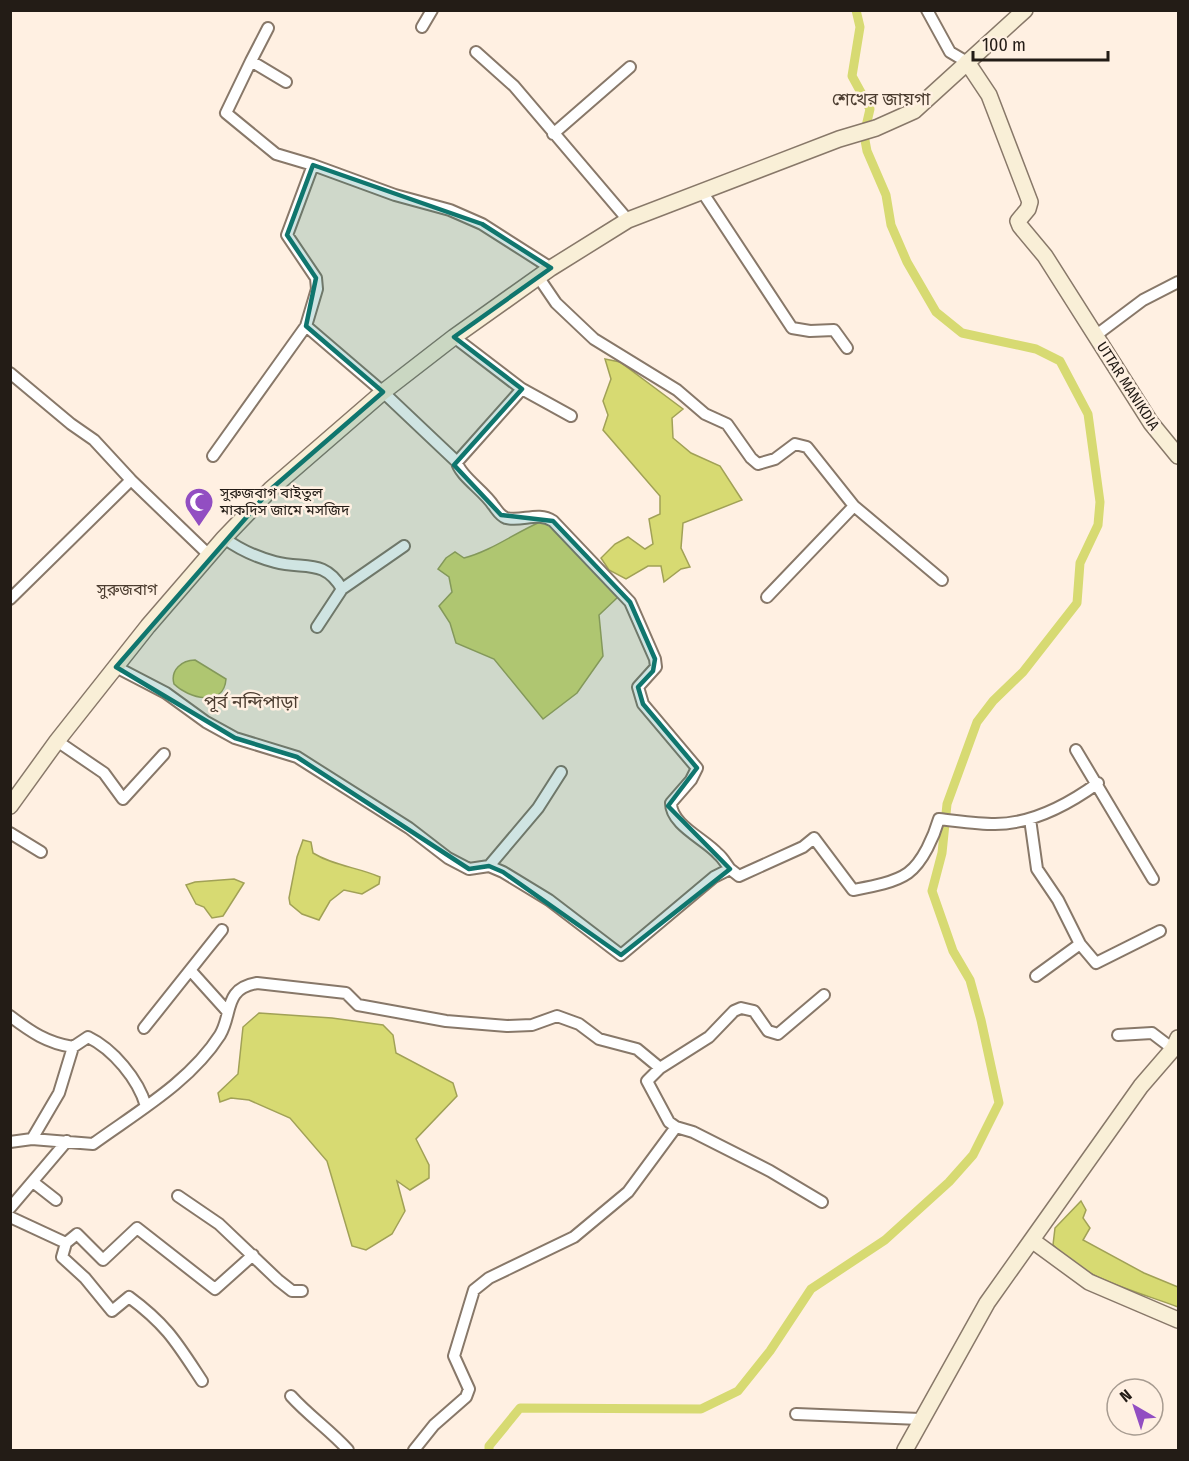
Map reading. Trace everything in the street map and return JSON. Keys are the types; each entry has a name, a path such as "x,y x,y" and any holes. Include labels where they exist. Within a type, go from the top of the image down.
{"street":[{"path":"422,27 432,10"},
{"path":"927,10 950,52 967,62 989,95 1030,202 1028,209 1018,221 1020,226 1045,256 1095,336"},
{"path":"10,806 57,741 116,667 224,538 271,489 383,392 454,337 545,273 628,220 839,139 876,128 914,111 1025,10"},
{"path":"268,28 226,113 276,154 395,195 450,210 507,237 545,273 556,303 594,339 677,390 705,414 727,424 751,458 758,464 765,464 795,444 802,444 854,506 942,580"},
{"path":"476,52 514,86 628,220"},
{"path":"251,62 286,82"},
{"path":"554,134 630,67"},
{"path":"213,456 306,326 317,289 316,278 287,235 313,165"},
{"path":"703,193 792,328 810,331 834,330 847,348"},
{"name":"UTTAR MANIKDIA","path":"1179,282 1143,300 1095,336 1151,423 1179,456"},
{"path":"306,326 383,392 457,462 458,469 485,493 501,515 508,518 539,516 553,521 630,602 656,659 653,671 638,687 643,704 698,768 671,803 672,810 684,826 719,854 730,869 739,876 803,847 814,838 853,890 871,887 908,873 924,852 939,819 996,824 1030,819 1081,796 1098,783"},
{"path":"454,337 522,389 571,416"},
{"path":"10,373 71,424 94,440 130,480 209,555"},
{"path":"457,462 522,389"},
{"path":"10,599 130,480"},
{"path":"767,597 854,506"},
{"path":"224,538 238,549 254,556 278,563 327,571 335,577 342,589"},
{"path":"317,627 342,589 404,546"},
{"path":"116,667 166,693 206,722 235,738 297,757 410,828 458,864 469,869 489,866 503,872 549,900 621,955 714,877 730,869"},
{"path":"57,741 104,773 123,799 164,754"},
{"path":"1076,750 1098,783 1153,879"},
{"path":"489,866 538,808 561,772"},
{"path":"1030,819 1037,869 1058,900 1080,944 1096,963 1160,931"},
{"path":"10,833 41,852"},
{"path":"144,1028 222,930"},
{"path":"1036,976 1080,944"},
{"path":"190,971 227,1011"},
{"path":"10,1142 32,1138 93,1144 146,1106 195,1066 221,1033 227,1011 237,991 257,983 346,993 358,1005 446,1022 507,1026 532,1025 557,1016 579,1024 599,1039 637,1049 660,1068"},
{"path":"822,1202 760,1166 693,1132 676,1127 669,1122 647,1081 660,1068 709,1037 734,1011 741,1008 754,1011 768,1031 778,1034 824,995"},
{"path":"10,1016 34,1034 55,1044 73,1047"},
{"path":"904,1450 987,1303 1141,1086 1176,1043 1152,1033 1118,1035"},
{"path":"32,1138 59,1093 73,1047 88,1037 107,1047 142,1094 146,1106"},
{"path":"414,1450 435,1425 466,1396 469,1389 454,1356 474,1290 489,1278 574,1237 628,1192 676,1127"},
{"path":"10,1208 67,1141"},
{"path":"33,1182 56,1200"},
{"path":"178,1196 219,1224 292,1291 302,1291"},
{"path":"10,1217 66,1243"},
{"path":"202,1381 166,1327 151,1313 129,1297 112,1311 62,1257 66,1243 77,1234 103,1260 137,1228 215,1289 253,1255"},
{"path":"1033,1241 1089,1282 1179,1320"},
{"path":"291,1396 310,1416 332,1432 348,1450"},
{"path":"796,1414 920,1419"}],"highlighted area":[{"path":"313,165 482,224 551,268 454,337 522,389 454,465 501,515 553,521 630,602 655,659 653,671 638,687 643,704 697,768 668,806 730,869 621,955 503,872 489,866 469,869 297,757 235,738 116,667 271,489 383,392 306,326 316,278 287,235"}],"shaded area":[{"path":"605,359 620,362 683,409 672,418 673,438 691,453 720,466 742,500 683,523 681,548 690,567 681,569 664,582 661,566 648,566 626,579 609,570 601,558 615,544 628,537 645,549 653,544 649,519 660,514 660,496 603,430 608,415 603,401 611,379"},
{"path":"540,522 551,522 618,597 599,615 603,656 577,693 543,719 494,659 456,643 450,623 439,606 452,592 449,577 438,569 446,558 455,552 464,558 474,555"},
{"path":"190,660 195,660 226,679 224,688 219,694 204,698 188,693 174,684 175,670"},
{"path":"303,840 311,842 313,853 321,857 380,877 379,884 362,894 344,890 330,901 319,920 302,914 290,904 289,898 297,857"},
{"path":"234,879 244,883 223,916 212,918 204,907 196,904 186,885 195,882"},
{"path":"259,1013 332,1018 383,1025 393,1035 396,1053 453,1083 457,1096 416,1139 429,1165 429,1178 410,1190 397,1181 405,1211 392,1234 366,1250 352,1246 327,1161 290,1118 249,1100 231,1098 220,1102 218,1093 238,1074 243,1027"},
{"path":"1081,1201 1086,1210 1083,1218 1090,1228 1083,1240 1144,1273 1178,1287 1178,1307 1111,1283 1079,1267 1053,1245 1055,1228"}],"waterway":[{"path":"489,1450 489,1446 520,1408 701,1409 738,1391 770,1351 811,1289 885,1240 949,1182 973,1155 999,1103 970,980 953,951 932,891 942,853 947,804 977,722 993,701 1023,672 1077,603 1080,563 1098,525 1100,502 1088,414 1060,361 1036,349 962,333 936,312 907,262 891,225 886,195 867,151 864,135 870,109 852,76 860,27 856,10"}],"place":[{"name":"সুরুজবাগ বাইতুল মাকদিস জামে মসজিদ","path":"199,528"}],"district":[{"name":"শেখের জায়গা","path":"881,99"},
{"name":"সুরুজবাগ","path":"127,589"},
{"name":"পূর্ব নন্দিপাড়া","path":"251,702"}]}
